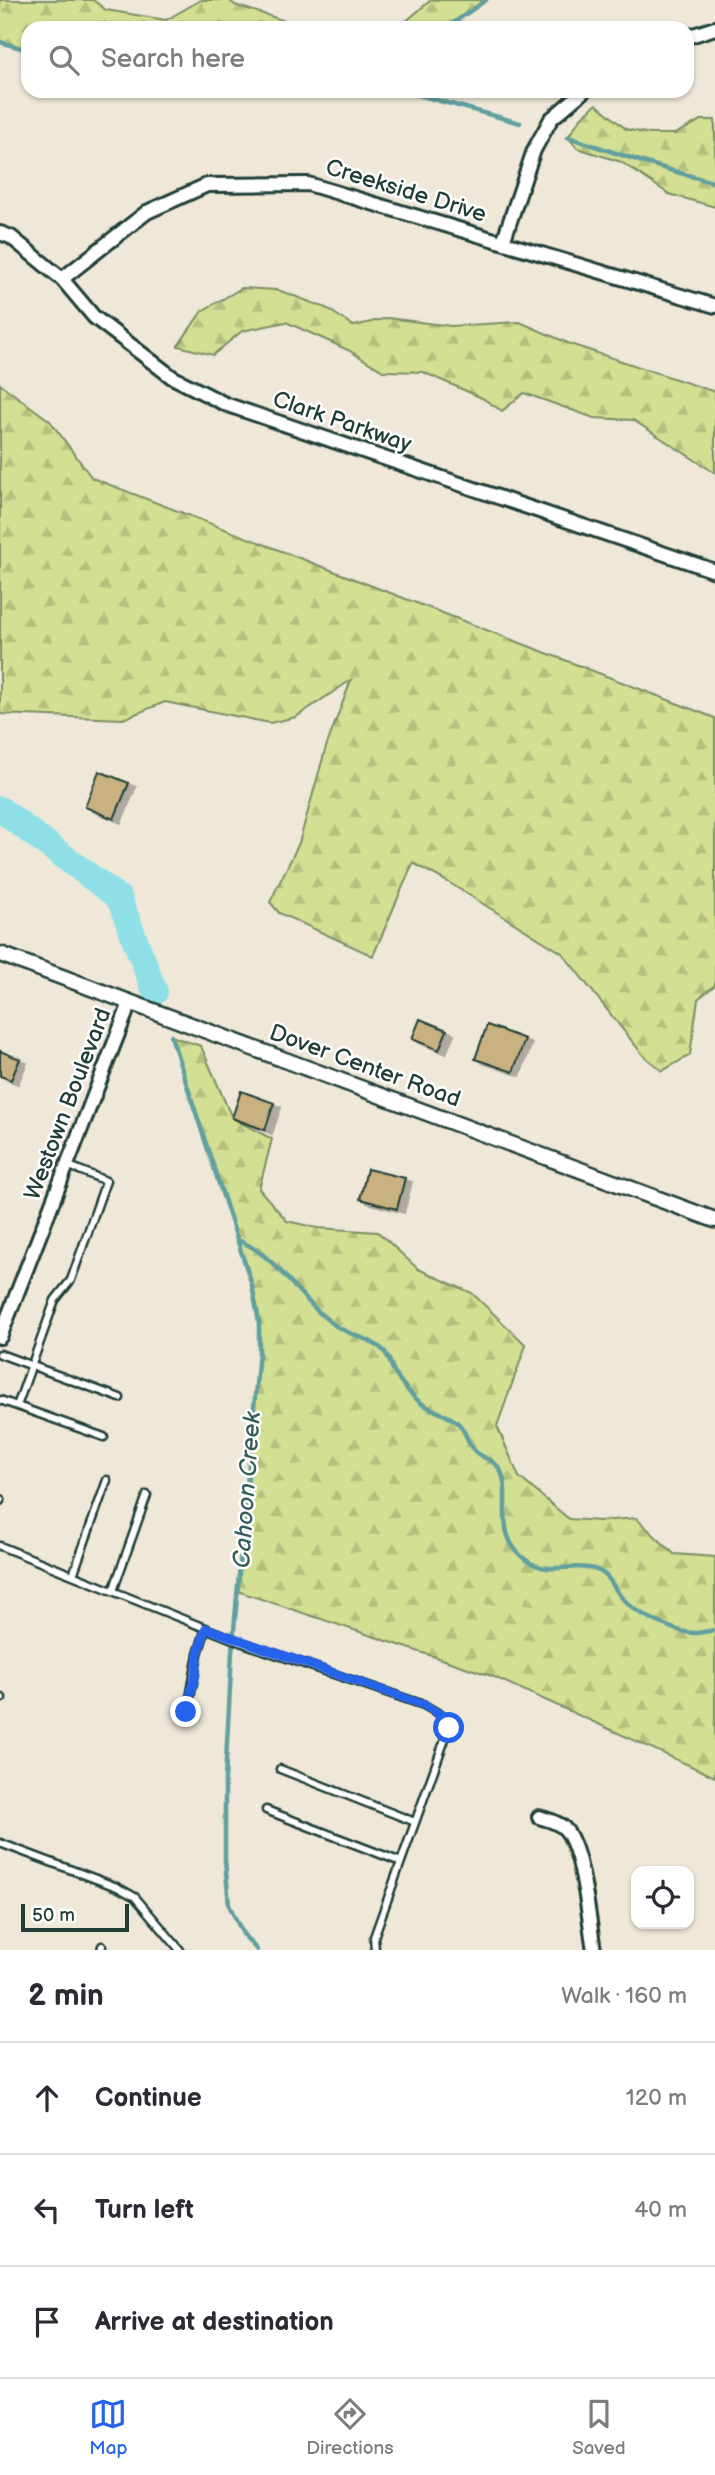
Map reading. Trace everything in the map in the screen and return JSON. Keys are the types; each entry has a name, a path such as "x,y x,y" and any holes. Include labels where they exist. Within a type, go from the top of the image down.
{"street":[{"path":"694,35 715,28"},
{"path":"503,242 534,150 551,119 576,98"},
{"name":"Creekside Drive","path":"62,279 147,212 207,185 308,184 715,306"},
{"name":"Clark Parkway","path":"0,233 11,237 62,279 94,317 172,377 225,404 715,571"},
{"name":"Dover Center Road","path":"0,954 715,1220"},
{"name":"Westown Boulevard","path":"0,1337 130,1003"},
{"path":"539,1817 562,1825 572,1836 583,1878 593,1950"}],"lane":[{"path":"16,1406 55,1300 71,1280 106,1181 67,1165"},
{"path":"0,1354 120,1398"},
{"path":"0,1400 104,1437"},
{"path":"73,1575 107,1480"},
{"path":"113,1591 147,1495"},
{"path":"0,1546 240,1642 424,1705 441,1715 449,1728 374,1937 375,1950"},
{"path":"179,1712 186,1712 188,1709 198,1654 206,1628"},
{"path":"280,1769 415,1822"},
{"path":"266,1810 401,1862"},
{"path":"0,1843 117,1887 135,1898 180,1950"}],"green space":[{"path":"0,0 93,0 106,10 166,20 201,0 229,0 235,5 286,21 21,21 21,48 0,42"},
{"path":"431,0 486,0 456,21 406,21"},
{"path":"596,104 626,129 650,134 675,134 701,120 715,120 715,207 669,194 621,162 577,148 568,137 581,118"},
{"path":"242,288 278,290 326,308 354,326 388,318 451,326 520,322 570,344 715,392 715,473 633,420 594,418 524,393 502,411 482,398 423,372 383,371 348,350 286,322 242,331 213,355 178,346 202,311"},
{"path":"0,384 50,421 92,478 715,718 715,985 698,999 690,1055 662,1071 643,1055 562,953 413,863 373,956 279,913 270,902 299,843 326,747 351,680 296,717 270,723 165,702 123,719 0,714"},
{"path":"171,1036 201,1046 232,1118 272,1139 259,1189 287,1221 318,1228 378,1232 418,1269 472,1293 526,1345 497,1426 519,1477 569,1519 600,1521 636,1518 674,1554 715,1557 715,1777 492,1676 237,1591 259,1352 259,1322 252,1285"}],"building":[{"path":"99,771 129,783 114,819 85,807"},
{"path":"420,1019 447,1030 439,1050 412,1039"},
{"path":"487,1025 525,1039 513,1072 475,1059"},
{"path":"0,1051 20,1059 11,1080 0,1076"},
{"path":"241,1091 274,1103 265,1130 232,1118"},
{"path":"367,1169 405,1178 397,1209 360,1199"}],"waterway":[{"path":"456,21 486,0"},
{"path":"0,42 21,48"},
{"path":"429,98 520,123"},
{"path":"568,137 715,183"},
{"name":"Cahoon Creek","path":"0,809 119,898 155,992"},
{"name":"Cahoon Creek","path":"171,1036 252,1285 259,1322 259,1352 232,1652 225,1779 225,1860 229,1905 243,1934 257,1950"},
{"path":"238,1240 252,1247 277,1267 309,1303 333,1324 384,1351 396,1375 414,1397 425,1406 458,1423 474,1450 499,1468 505,1487 507,1533 511,1544 528,1562 546,1568 594,1569 608,1578 620,1595 646,1616 686,1632 715,1630"}],"route":[{"path":"186,1712 206,1628 424,1705 441,1715 449,1728"}]}
